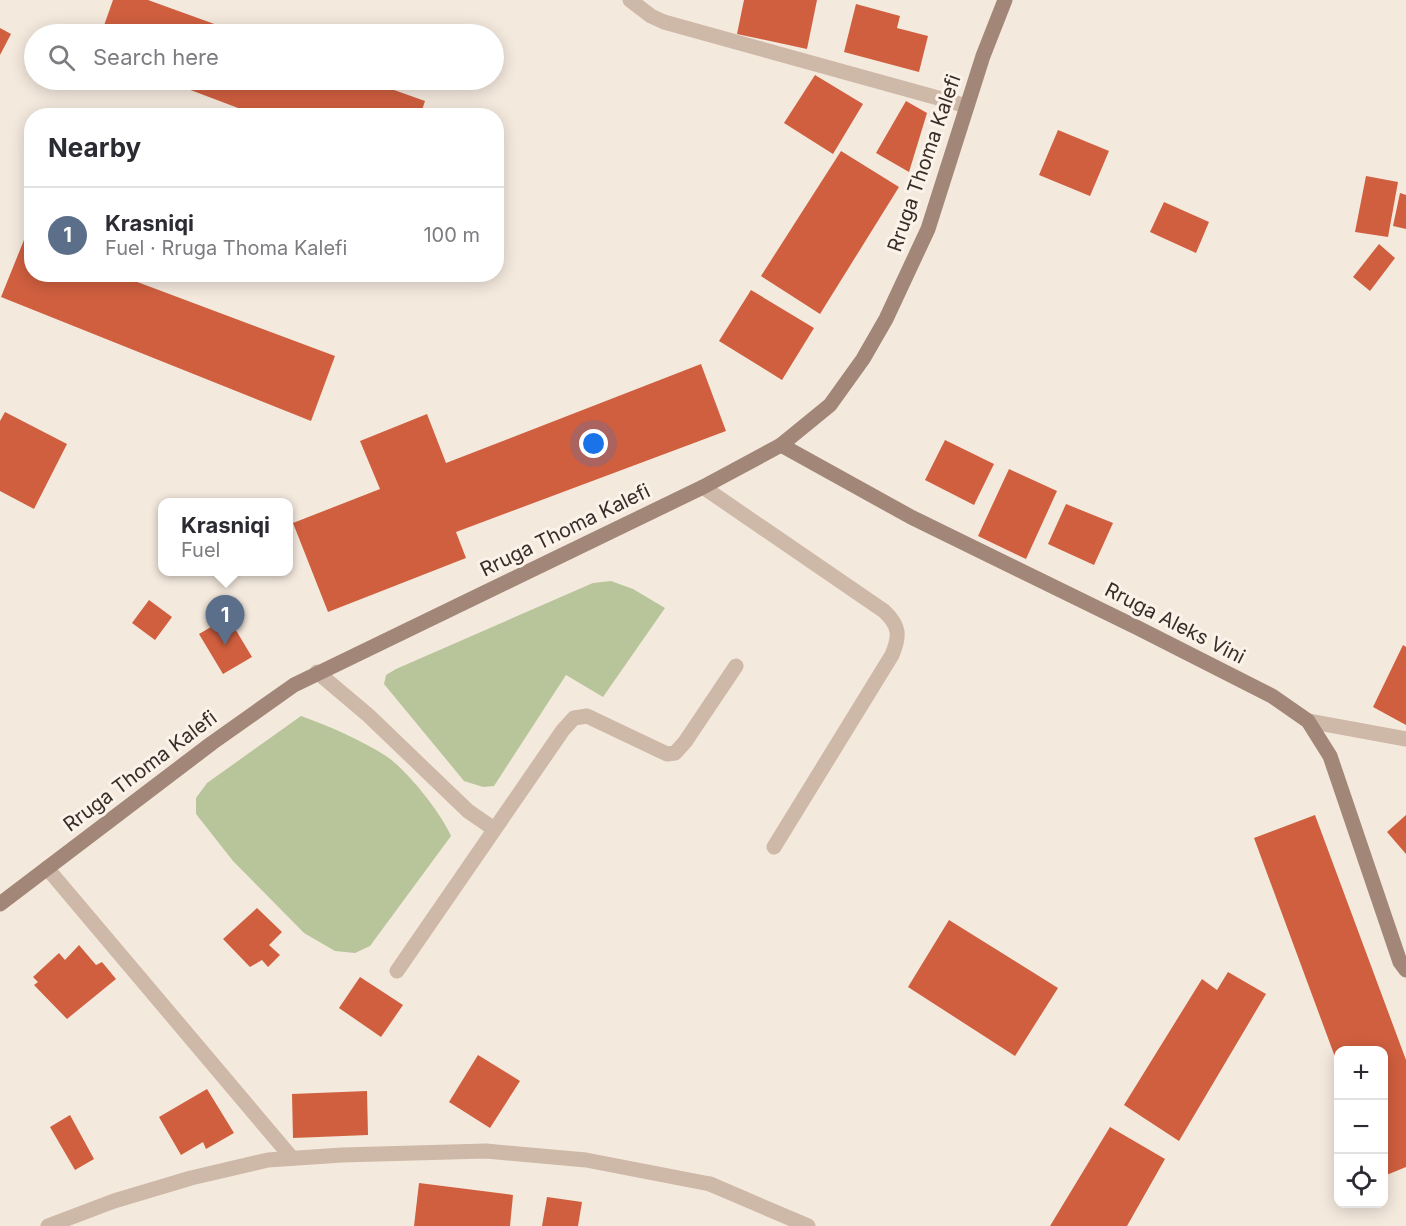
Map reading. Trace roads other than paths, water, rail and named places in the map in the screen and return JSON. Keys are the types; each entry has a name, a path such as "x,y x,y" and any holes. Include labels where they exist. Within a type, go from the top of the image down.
{"main road":[{"name":"Rruga Thoma Kalefi","path":"0,904 212,744 317,672 703,487 781,445 830,405 863,359 886,318 928,229 983,56 1005,0"},
{"name":"Rruga Aleks Vini","path":"781,445 910,517 1272,696 1308,721 1330,756 1400,962 1406,970"}],"street":[{"path":"630,0 651,16 664,22 967,106"},
{"path":"703,487 884,611 895,621 899,631 892,655 774,847"},
{"path":"397,971 563,730 574,718 587,716 667,754 675,753 685,742 736,666"},
{"path":"317,672 368,715 468,811 494,829"},
{"path":"1308,721 1406,739"},
{"path":"46,868 292,1158"},
{"path":"48,1226 191,1178 268,1160 486,1151 586,1161 710,1184 808,1226"}],"place":[{"name":"Krasniqi","path":"225,645"}]}
